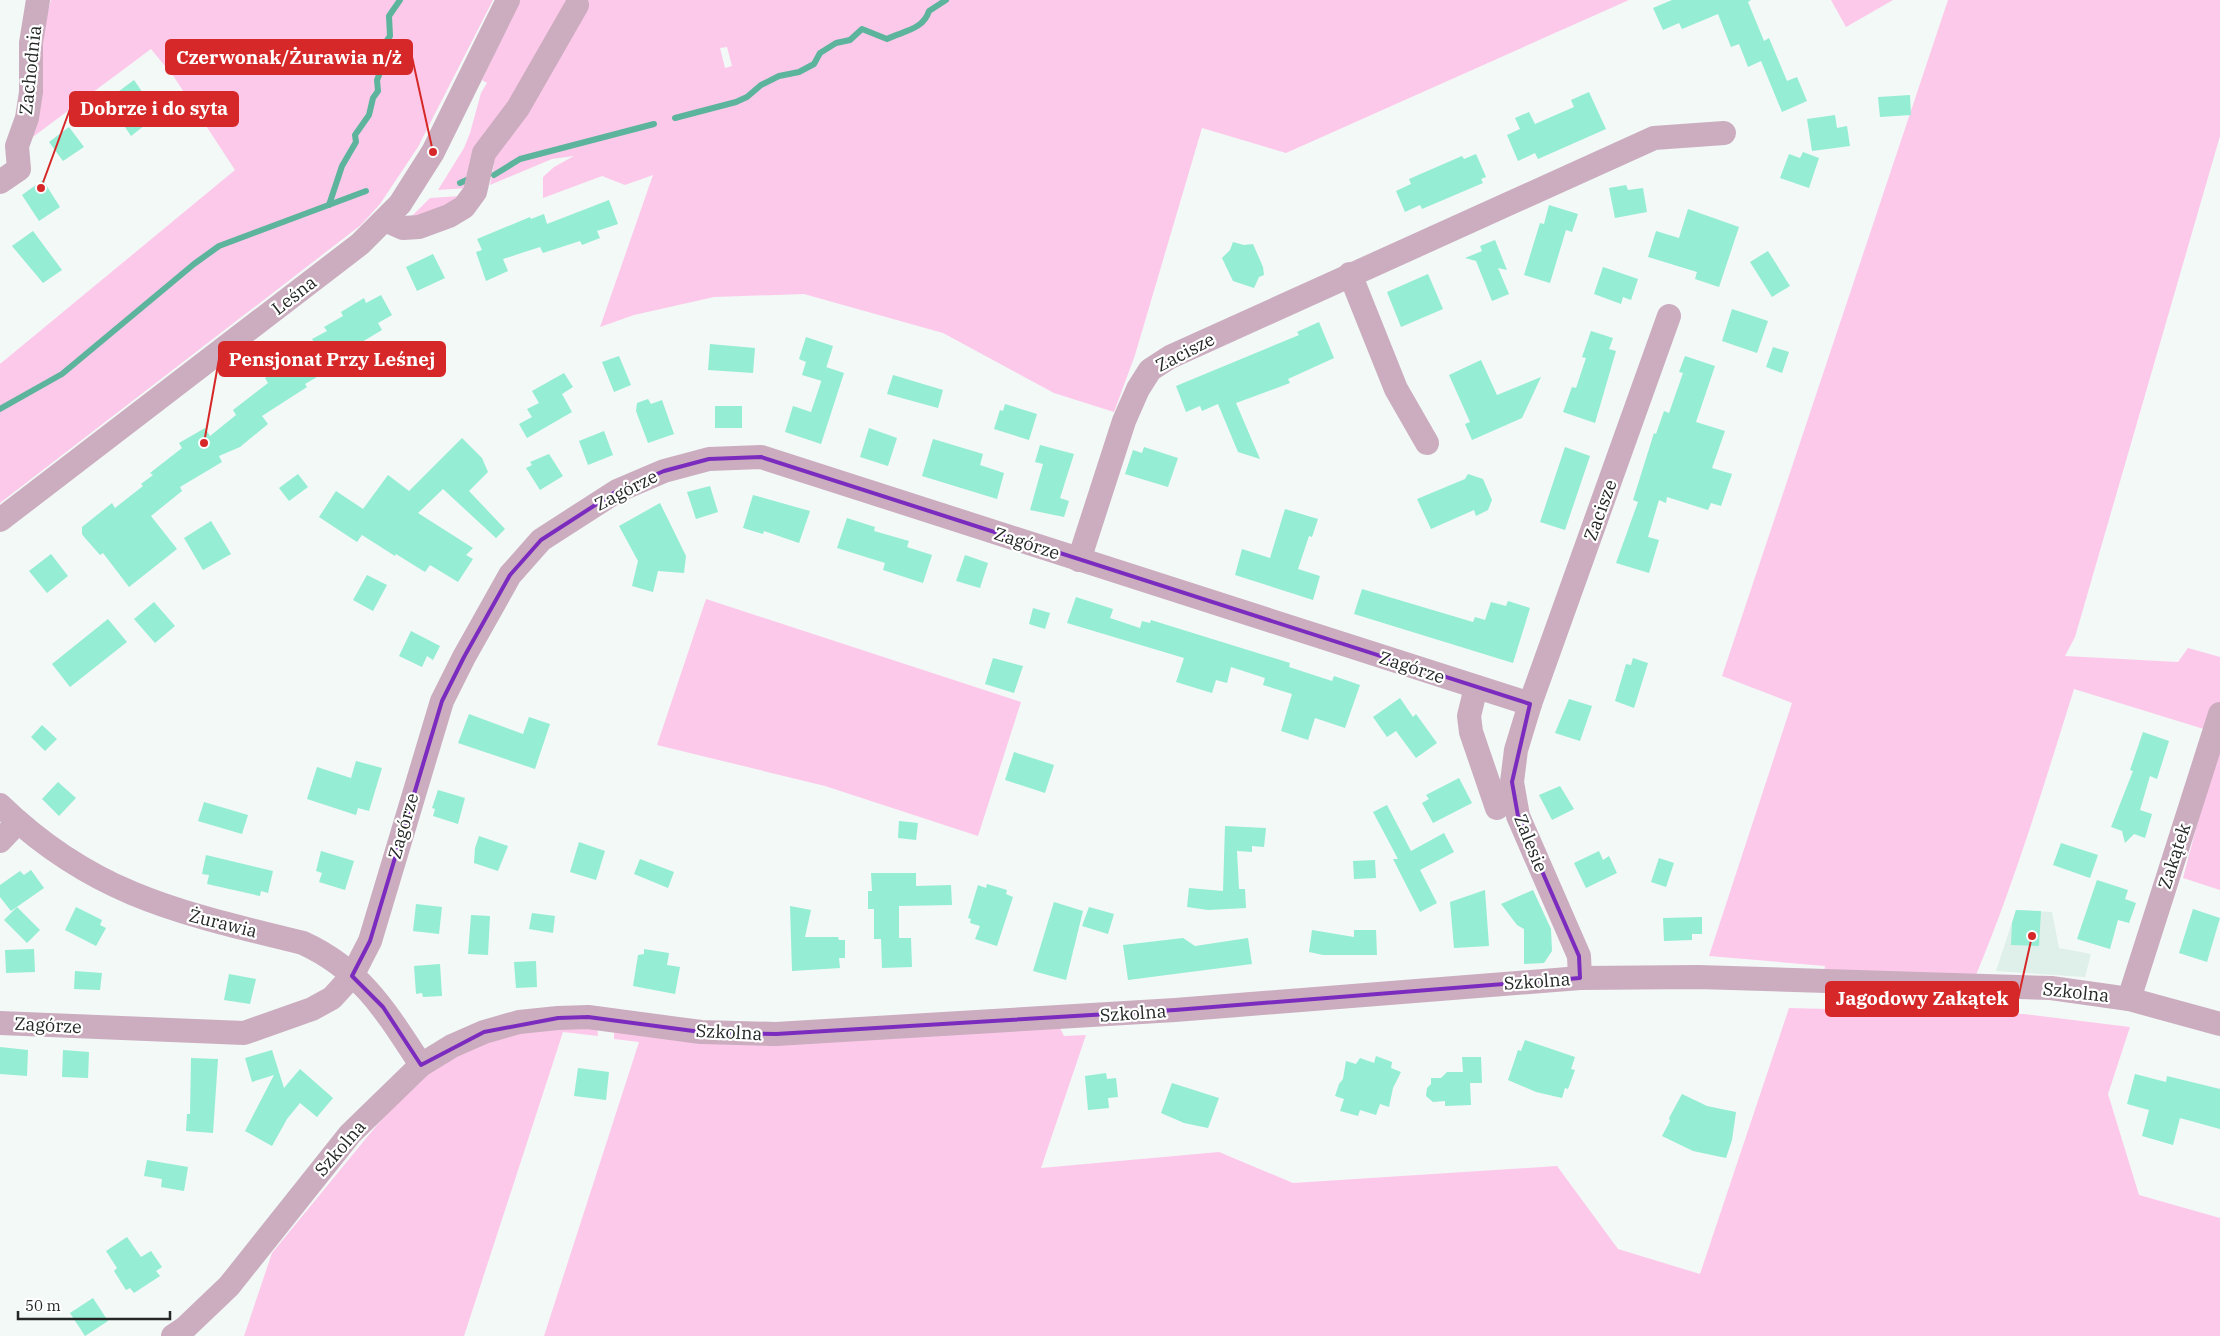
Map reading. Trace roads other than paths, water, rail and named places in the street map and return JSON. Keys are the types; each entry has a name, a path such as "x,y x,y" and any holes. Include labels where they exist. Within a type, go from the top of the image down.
{"street":[{"name":"Zachodnia","path":"10,176 30,101 31,43 38,0"},
{"name":"Leśna","path":"0,520 360,244 385,220 400,204 433,152 508,0"},
{"path":"385,220 403,228 418,227 449,216 464,207 476,187 484,153 518,108 577,5"},
{"name":"Zacisze","path":"1079,560 1124,421 1138,389 1150,370 1170,357 1350,274 1654,138 1724,133"},
{"path":"1350,274 1396,389 1427,443"},
{"name":"Zacisze","path":"1530,704 1669,316"},
{"name":"Zagórze","path":"0,1023 244,1034 312,1009 332,998 352,976 370,941 442,702 468,650 510,575 541,540 617,491 664,471 709,458 760,457 1530,704"},
{"path":"1476,687 1469,716 1471,732 1497,808"},
{"name":"Zalesie","path":"1530,704 1516,750 1512,782 1518,816 1578,956 1580,978"},
{"name":"Zakątek","path":"2129,999 2220,714"},
{"name":"Żurawia","path":"0,805 18,822 64,858 119,889 178,912 303,944 334,960 370,990 421,1065"},
{"path":"0,841 18,822"},
{"name":"Szkolna","path":"173,1336 185,1328 229,1286 350,1134 421,1065 452,1046 484,1032 519,1022 588,1017 702,1032 776,1034 1174,1010 1389,991 1580,978 1698,977 2051,988 2129,999 2220,1024"}],"waterway":[{"path":"329,205 342,166 356,142 355,135 369,115 373,98 378,91 377,80 382,68 378,53 390,36 389,16 400,0"},
{"path":"675,118 736,102 747,97 761,85 779,76 799,72 814,64 820,53 836,43 850,40 862,29 887,39 912,29 922,22 929,11 946,0"},
{"path":"494,175 520,159 654,124"},
{"path":"460,183 471,178"},
{"path":"0,409 62,374 194,264 219,246 366,191"}],"place":[{"name":"Czerwonak/Żurawia n/ż","path":"433,152"},
{"name":"Dobrze i do syta","path":"41,188"},
{"name":"Pensjonat Przy Leśnej","path":"204,443"},
{"name":"Jagodowy Zakątek","path":"2032,936"}]}
